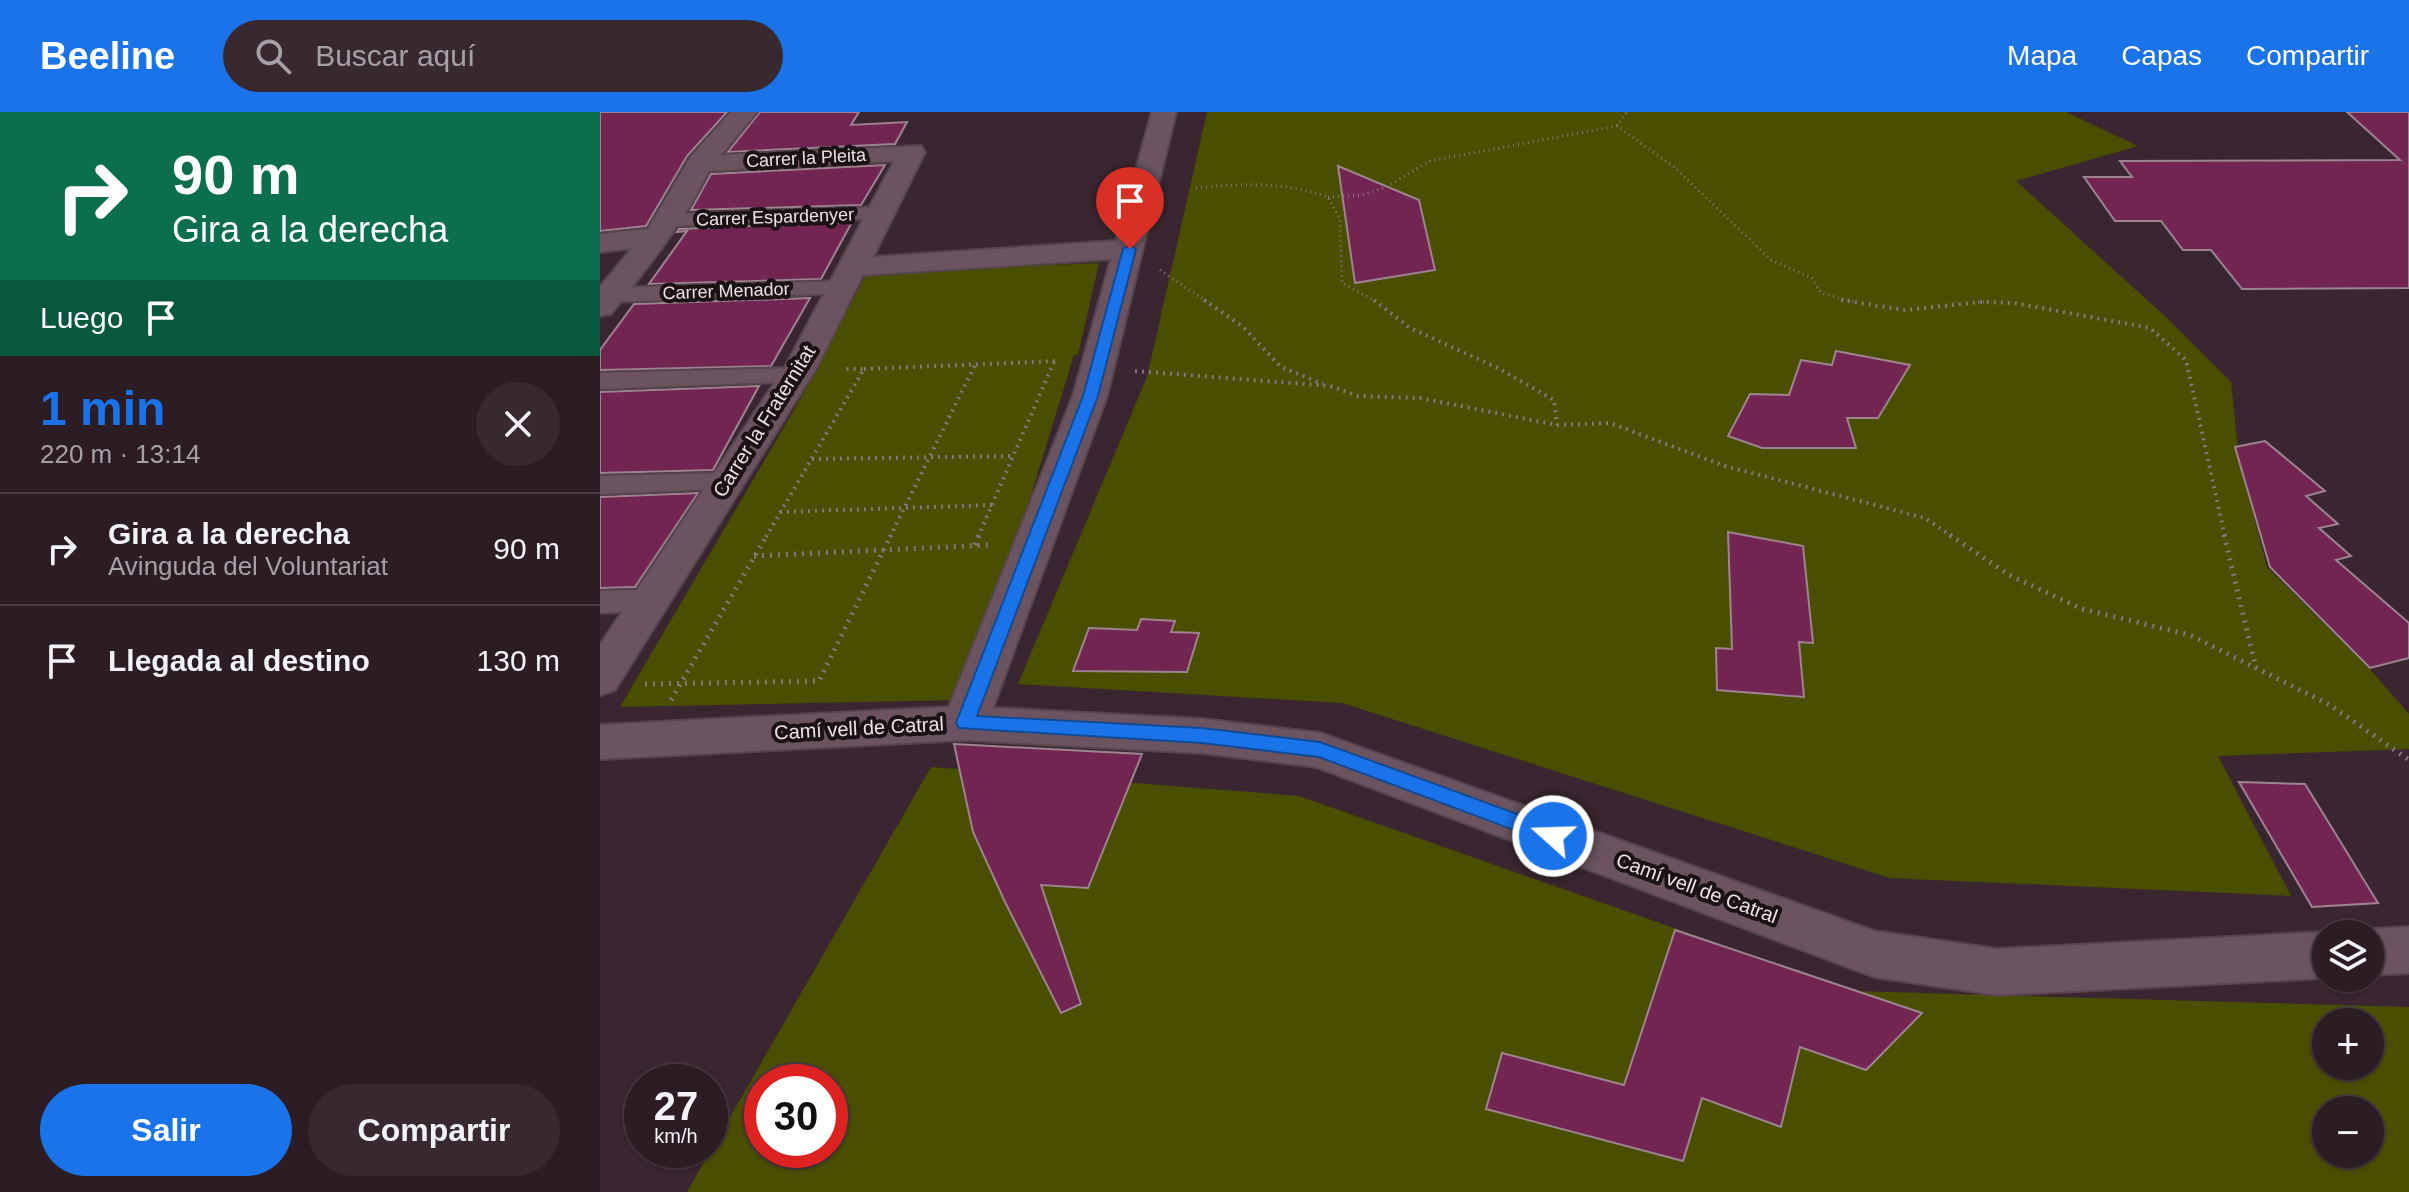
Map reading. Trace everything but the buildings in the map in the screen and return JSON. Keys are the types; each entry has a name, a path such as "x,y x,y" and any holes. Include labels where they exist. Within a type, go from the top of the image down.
{"street":[{"path":"605,301 664,228 699,164 745,112"},
{"path":"965,723 1090,396 1164,112"},
{"name":"Carrer la Pleita","path":"699,164 912,152"},
{"name":"Carrer la Fraternitat","path":"600,679 795,376 912,152"},
{"name":"Carrer Espardenyer","path":"664,228 881,213"},
{"path":"600,243 664,228"},
{"path":"847,277 1130,249"},
{"name":"Carrer Menador","path":"605,301 847,277"},
{"path":"600,381 795,376"},
{"path":"600,485 727,482"},
{"path":"600,602 650,601"},
{"name":"Camí vell de Catral","path":"600,742 965,723 1202,736 1320,750 1874,954 1997,972 2312,956"},
{"path":"2384,951 2409,950"}],"path":[{"path":"1196,188 1260,180 1295,184 1328,197 1362,195 1386,187 1430,161 1617,126 1627,112"},
{"path":"1617,126 1674,167 1771,260 1812,278 1821,293 1834,299 1905,310 1957,304 2014,303 2150,328 2186,360 2195,415 2256,668"},
{"path":"1328,197 1340,219 1342,283 1379,303 1410,328 1496,367 1554,400 1557,425"},
{"path":"1130,249 1242,326 1281,367 1358,396 1420,398 1557,425 1610,423 1725,466 1925,518 2009,575 2082,609 2190,635 2330,705 2409,760"},
{"path":"832,369 1063,361"},
{"path":"975,545 1054,362"},
{"path":"635,684 819,681 975,365"},
{"path":"1098,365 1159,375 1330,386"},
{"path":"668,706 864,369"},
{"path":"811,459 1013,456"},
{"path":"779,512 992,505"},
{"path":"753,556 1002,544"}],"shaded area":[{"path":"1207,112 2066,112 2138,146 2016,181 2168,319 2231,382 2239,459 2267,567 2367,666 2409,714 2409,749 2218,756 2291,896 1890,878 1342,703 1018,684 1147,377"},
{"path":"1099,263 1078,355 1074,355 1016,544 959,700 620,707 801,398 867,273"},
{"path":"931,767 1299,796 1853,991 2409,1007 2409,1192 687,1192 701,1168 728,1168 728,1121 744,1093 744,1168 848,1168 848,1064 760,1064"}],"route":[{"path":"1130,249 1090,396 965,723 1202,736 1320,750 1553,836"}]}
